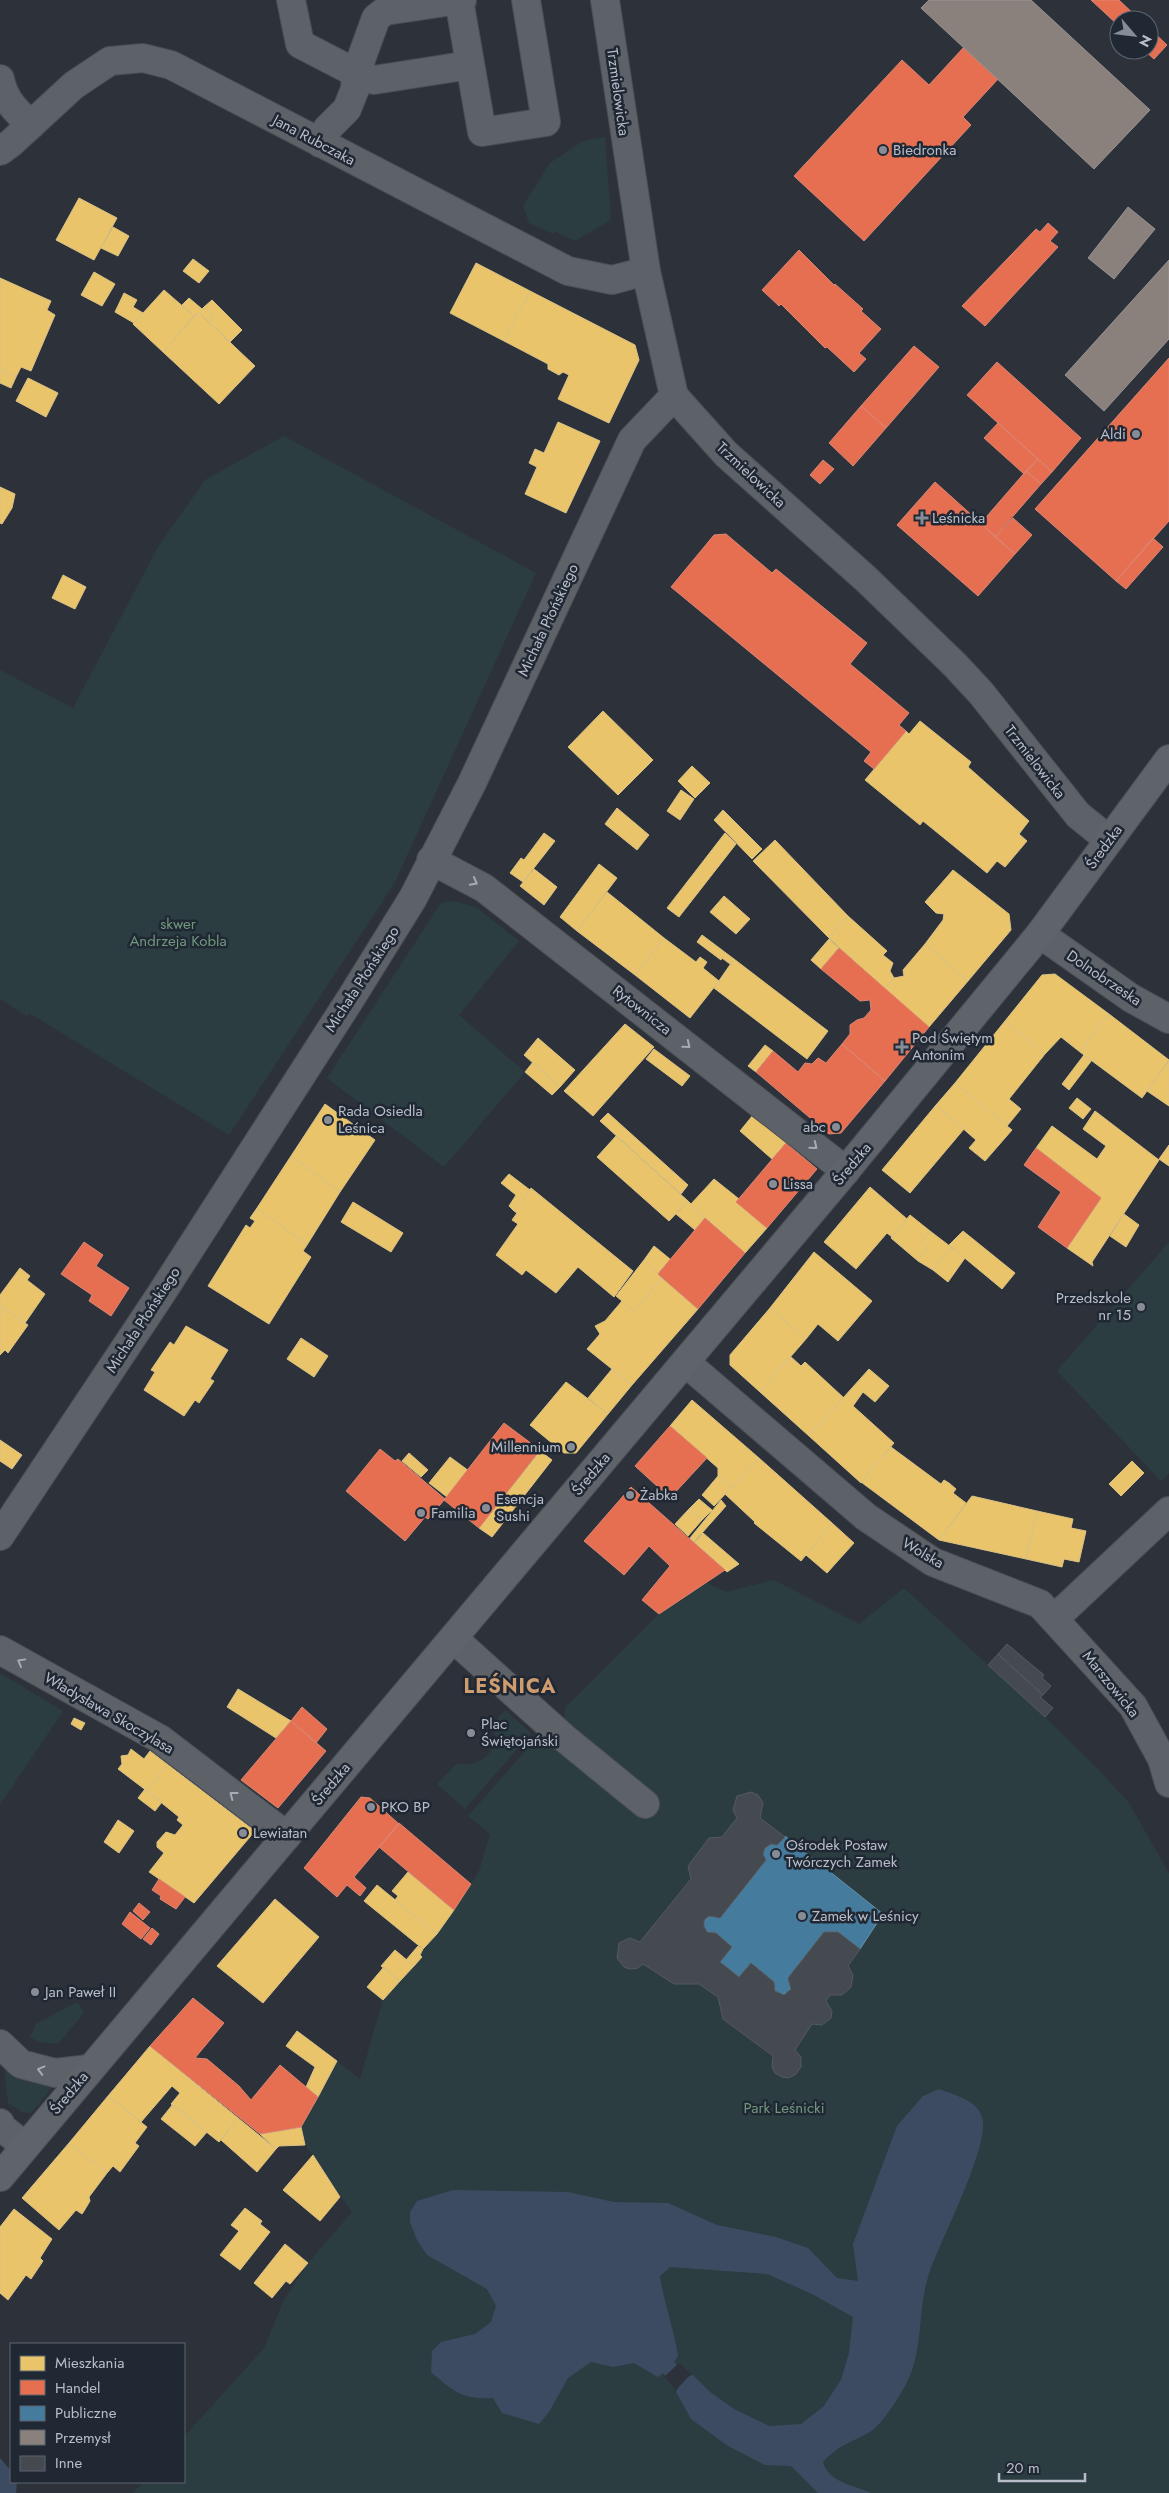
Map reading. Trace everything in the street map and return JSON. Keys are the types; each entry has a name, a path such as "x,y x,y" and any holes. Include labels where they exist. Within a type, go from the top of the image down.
{"main road":[{"name":"Średzka","path":"0,2178 89,2069 454,1639 846,1171 1040,934 1169,759"}],"street":[{"path":"291,0 300,44 356,73 374,80 470,65"},
{"path":"324,136 347,109 356,89 356,73 376,18 385,11 460,0 482,132 546,122 526,0"},
{"name":"Trzmielowicka","path":"605,0 646,271 674,396 726,454 866,579 955,665 981,693 1072,808 1109,840"},
{"name":"Jana Rubczaka","path":"0,151 74,85 110,61 143,58 171,65 324,136 568,271 612,280 646,271"},
{"path":"0,79 2,90 12,108 31,125"},
{"name":"Michała Płońskiego","path":"0,1536 161,1294 413,898 472,783 632,440 674,396"},
{"name":"Rytownicza","path":"431,860 484,888 846,1171"},
{"name":"Dolnobrzeska","path":"1040,934 1131,998 1169,1020"},
{"name":"Wolska","path":"685,1362 866,1517 933,1562 1040,1604 1054,1619"},
{"path":"1054,1619 1169,1511"},
{"name":"Marszowicka","path":"1054,1619 1133,1706 1162,1759 1169,1783"},
{"path":"454,1639 563,1738 635,1797"},
{"name":"Władysława Skoczylasa","path":"0,1650 160,1739 287,1836"},
{"path":"0,2044 21,2064 55,2073 89,2069"},
{"path":"0,2123 0,2127 25,2146"}],"green space":[{"path":"605,137 611,220 575,241 554,231 553,234 529,223 523,206 550,163 583,141"},
{"name":"skwer Andrzeja Kobla","path":"284,436 536,573 394,884 229,1135 29,1013 27,1016 0,999 0,670 73,708 158,547 205,480"},
{"path":"453,901 476,907 519,941 459,1015 525,1072 444,1167 327,1078 441,903"},
{"name":"Przedszkole nr 15","path":"1169,1242 1169,1473 1161,1481 1057,1371"},
{"name":"Park Leśnicki","path":"774,1580 859,1624 904,1588 1045,1717 1099,1770 1129,1803 1169,1873 1169,2493 133,2493 142,2483 185,2483 185,2436 264,2348 283,2302 308,2263 352,2212 305,2145 301,2127 337,2061 360,2079 383,2000 437,1934 479,1871 490,1834 468,1816 533,1742 538,1745 548,1740 566,1722 564,1716 566,1707 659,1614 707,1583 726,1592"},
{"path":"0,1673 63,1711 0,1805"},
{"path":"505,1710 531,1733 465,1809 437,1784 457,1763 475,1763 489,1754 496,1743 493,1723"},
{"path":"75,2003 79,2004 84,2013 58,2044 38,2042 30,2037 36,2024"},
{"path":"4,2065 54,2085 31,2113 22,2112 8,2103"}],"water":[{"path":"939,2089 970,2102 982,2117 983,2131 972,2172 928,2277 922,2304 918,2345 912,2371 906,2384 890,2410 874,2429 840,2447 823,2462 826,2469 836,2479 871,2493 818,2493 791,2466 765,2465 728,2446 691,2419 676,2392 678,2388 663,2373 658,2377 634,2363 613,2367 591,2362 568,2378 549,2412 539,2424 502,2413 493,2398 466,2396 459,2393 431,2372 432,2351 441,2342 475,2334 491,2322 496,2306 487,2289 427,2255 417,2240 410,2222 410,2212 417,2201 453,2190 568,2192 614,2202 668,2203 717,2225 776,2237 808,2248 837,2278 858,2281 853,2244 897,2126 923,2096","holes":["670,2267 767,2274 812,2294 853,2317 849,2353 841,2380 823,2407 801,2424 769,2426 734,2409 674,2362 678,2356 660,2276"]},
{"path":"0,2458 10,2470 10,2483 17,2483 16,2493 0,2493"}],"pier":[{"path":"679,2363 690,2373 693,2372 674,2392 675,2388 664,2377"}],"building: Mieszkania":[{"path":"79,198 117,218 94,260 56,240"},
{"path":"113,227 129,236 118,256 101,248"},
{"path":"193,259 209,271 199,283 183,271"},
{"path":"476,263 530,291 504,341 450,313"},
{"path":"94,272 115,284 102,306 81,295"},
{"path":"0,278 51,301 47,310 55,315 31,371 21,367 16,377 0,369"},
{"path":"164,290 194,316 163,352 133,324"},
{"path":"530,291 635,345 639,360 609,423 558,399 569,375 563,372 559,375 548,369 548,364 504,341"},
{"path":"124,293 137,300 133,307 143,313 134,323 115,312"},
{"path":"189,298 214,316 209,322 198,312 194,316 182,305"},
{"path":"212,300 242,330 230,342 209,322 214,316 204,307"},
{"path":"198,312 255,366 219,404 163,352"},
{"path":"0,369 16,377 11,388 0,383"},
{"path":"28,378 58,393 46,417 16,401"},
{"path":"558,422 600,441 566,513 525,494 537,467 529,463 535,449 544,453"},
{"path":"0,487 15,494 12,508 2,524 0,523"},
{"path":"63,575 86,587 75,609 52,598"},
{"path":"603,711 653,760 618,795 568,747"},
{"path":"920,721 971,762 968,767 1029,821 1019,834 1027,841 1005,867 997,861 987,873 923,821 920,825 865,780 906,731 909,734"},
{"path":"692,766 710,783 695,798 678,781"},
{"path":"681,790 694,799 680,820 667,811"},
{"path":"617,808 649,835 637,850 605,824"},
{"path":"723,810 762,849 752,859 714,820"},
{"path":"544,833 555,841 523,882 510,873 521,858 524,860"},
{"path":"725,833 736,844 679,917 667,908"},
{"path":"775,840 848,916 829,938 753,861"},
{"path":"599,864 617,878 577,931 560,917"},
{"path":"534,869 557,887 544,905 520,886"},
{"path":"953,870 1009,914 1011,930 968,981 925,944 943,920 944,914 936,913 925,902"},
{"path":"607,892 664,938 635,975 577,931"},
{"path":"724,896 750,919 736,934 710,912"},
{"path":"848,916 887,951 883,955 893,963 890,971 894,978 884,989 829,938"},
{"path":"702,935 734,959 730,964 722,958 721,960 697,942"},
{"path":"664,938 696,962 700,957 707,962 703,968 719,981 690,1018 635,975"},
{"path":"829,939 839,948 821,969 811,960"},
{"path":"925,944 968,981 929,1027 884,989 894,978 904,976 903,970"},
{"path":"734,959 828,1031 807,1059 714,988"},
{"path":"1055,974 1109,1014 1080,1052 1061,1037 1045,1054 1005,1021 1042,975"},
{"path":"1109,1014 1169,1060 1142,1098 1080,1052"},
{"path":"1005,1021 1045,1054 1009,1099 1021,1109 1007,1126 955,1083"},
{"path":"625,1024 654,1047 593,1116 564,1091"},
{"path":"538,1038 575,1070 560,1087 524,1055"},
{"path":"765,1045 773,1051 756,1072 748,1066"},
{"path":"654,1049 690,1076 682,1086 646,1059"},
{"path":"1084,1055 1092,1060 1069,1090 1062,1084"},
{"path":"1169,1061 1169,1106 1147,1091"},
{"path":"533,1062 560,1087 552,1095 525,1072"},
{"path":"955,1083 1012,1130 985,1161 969,1148 976,1140 936,1105"},
{"path":"1077,1098 1091,1109 1083,1119 1069,1108"},
{"path":"325,1104 375,1140 340,1192 291,1156"},
{"path":"936,1105 964,1129 910,1193 882,1170"},
{"path":"1095,1111 1159,1160 1092,1262 1093,1266 1067,1248 1101,1198 1036,1148 1052,1126 1097,1159 1106,1146 1083,1129"},
{"path":"608,1113 688,1185 681,1194 600,1121"},
{"path":"753,1115 786,1143 772,1159 740,1131"},
{"path":"616,1136 688,1201 669,1221 597,1157"},
{"path":"1169,1145 1169,1166 1159,1159"},
{"path":"291,1156 340,1192 307,1245 257,1208"},
{"path":"509,1174 530,1190 514,1211 509,1206 516,1195 501,1183"},
{"path":"714,1179 739,1199 736,1202 767,1228 745,1253 690,1205"},
{"path":"870,1187 907,1219 892,1237 887,1233 856,1269 824,1242"},
{"path":"531,1188 633,1271 614,1297 578,1267 556,1293 526,1270 522,1275 496,1255 518,1224 512,1220 517,1213 514,1211"},
{"path":"688,1201 705,1218 695,1230 676,1214"},
{"path":"353,1202 403,1233 391,1252 341,1222"},
{"path":"257,1208 307,1245 303,1251 311,1257 269,1324 208,1286 246,1225 250,1228 255,1221 250,1218"},
{"path":"1124,1214 1139,1225 1126,1247 1110,1236"},
{"path":"910,1215 930,1231 922,1241 928,1247 918,1261 891,1238"},
{"path":"930,1231 951,1247 933,1270 918,1261 928,1247 922,1241"},
{"path":"963,1231 1015,1273 1002,1289 949,1245"},
{"path":"654,1246 670,1259 658,1274 644,1260"},
{"path":"951,1247 965,1258 948,1282 933,1270"},
{"path":"814,1252 872,1301 838,1341 818,1324 806,1339 770,1308"},
{"path":"644,1260 662,1278 634,1311 616,1296"},
{"path":"20,1268 30,1276 27,1280 45,1294 25,1323 0,1306 0,1295"},
{"path":"662,1278 698,1309 632,1385 587,1349 600,1334 595,1326 605,1321 622,1301 634,1311"},
{"path":"0,1306 28,1325 8,1353 5,1350 0,1355"},
{"path":"770,1308 806,1339 760,1392 730,1365 730,1355"},
{"path":"186,1326 228,1350 210,1379 214,1381 199,1403 195,1400 184,1416 144,1390 155,1372 151,1370 170,1342 174,1345"},
{"path":"301,1338 328,1356 314,1377 287,1359"},
{"path":"790,1356 801,1366 805,1362 844,1398 809,1436 760,1392"},
{"path":"612,1369 632,1385 608,1414 588,1398"},
{"path":"869,1369 889,1386 875,1402 863,1392 853,1406 894,1443 861,1483 809,1436"},
{"path":"566,1382 608,1414 576,1453 564,1453 530,1425"},
{"path":"692,1400 759,1458 731,1488 718,1476 718,1468 670,1426"},
{"path":"0,1440 22,1455 12,1469 0,1461"},
{"path":"891,1447 941,1484 944,1480 949,1483 956,1489 953,1493 966,1503 939,1540 861,1482"},
{"path":"540,1451 552,1460 492,1537 479,1528"},
{"path":"409,1453 428,1470 421,1477 402,1461"},
{"path":"450,1457 469,1471 447,1497 429,1483"},
{"path":"759,1458 832,1523 801,1561 754,1523 725,1494"},
{"path":"1132,1461 1144,1473 1121,1496 1109,1484"},
{"path":"718,1476 731,1488 714,1506 702,1495"},
{"path":"972,1496 1037,1511 1026,1559 939,1540"},
{"path":"699,1499 712,1510 702,1520 689,1509"},
{"path":"721,1500 726,1506 694,1542 690,1538"},
{"path":"689,1509 702,1520 688,1536 675,1524"},
{"path":"1037,1511 1073,1519 1071,1528 1086,1531 1079,1562 1064,1559 1062,1567 1026,1559"},
{"path":"832,1523 854,1543 827,1573 806,1555"},
{"path":"703,1533 739,1564 727,1572 694,1543"},
{"path":"238,1689 291,1721 276,1738 227,1707"},
{"path":"74,1718 85,1723 81,1730 71,1724"},
{"path":"131,1749 144,1759 150,1751 167,1764 147,1791 118,1769 122,1764 121,1756 128,1755"},
{"path":"167,1764 255,1831 194,1903 149,1872 164,1853 157,1847 157,1842 166,1832 175,1835 183,1825 177,1820 179,1817 147,1791"},
{"path":"145,1789 162,1802 155,1811 138,1798"},
{"path":"118,1820 134,1831 119,1853 104,1842"},
{"path":"408,1872 454,1910 437,1934 395,1900 398,1896 392,1891"},
{"path":"377,1885 437,1934 423,1949 364,1901"},
{"path":"275,1899 319,1937 263,2003 217,1966"},
{"path":"418,1946 423,1949 420,1955 422,1957 414,1966 406,1960"},
{"path":"395,1950 414,1966 400,1981 381,1966"},
{"path":"383,1968 400,1981 383,2000 367,1987"},
{"path":"297,2031 337,2061 318,2097 306,2087 315,2067 286,2046"},
{"path":"150,2046 238,2118 219,2142 171,2104 180,2093 172,2086 141,2122 108,2096"},
{"path":"108,2096 147,2127 135,2143 139,2146 120,2172 113,2166 107,2173 69,2143"},
{"path":"173,2104 207,2132 195,2146 161,2119"},
{"path":"238,2118 276,2149 257,2172 221,2140"},
{"path":"301,2127 305,2145 279,2146 276,2149 260,2134"},
{"path":"69,2143 107,2173 89,2197 90,2201 82,2214 76,2210 59,2230 22,2198"},
{"path":"313,2155 340,2197 320,2221 283,2190"},
{"path":"245,2208 262,2221 260,2224 270,2232 240,2270 220,2255 239,2231 231,2225"},
{"path":"14,2209 52,2239 40,2258 43,2261 31,2279 26,2275 8,2300 0,2293 0,2227"},
{"path":"285,2244 308,2263 290,2284 286,2281 272,2298 254,2283"}],"building: Handel":[{"path":"1091,0 1119,0 1130,10 1109,10 1109,17"},
{"path":"1159,37 1167,45 1159,54"},
{"name":"Biedronka","path":"964,47 999,78 963,117 971,125 864,241 794,176 902,60 929,85"},
{"path":"1048,223 1058,232 1050,241 1058,247 985,326 962,306 1036,229 1040,232"},
{"path":"799,250 834,285 863,309 861,311 881,329 859,353 866,359 854,372 827,347 825,348 781,304 779,306 762,290"},
{"path":"914,346 939,367 886,428 861,406"},
{"name":"Aldi","path":"1169,358 1169,521 1116,581 1035,509"},
{"path":"997,362 1081,438 1052,472 967,395"},
{"path":"861,406 886,428 853,466 829,443"},
{"path":"998,423 1038,459 1024,474 984,438"},
{"path":"1038,459 1052,472 1041,484 1026,471"},
{"path":"823,460 834,469 820,484 810,475"},
{"path":"1026,471 1041,484 995,537 981,523"},
{"path":"935,482 1015,554 978,596 897,525"},
{"path":"1013,518 1032,535 1015,554 995,537"},
{"path":"726,534 772,573 776,569 867,643 850,664 909,713 899,725 906,731 874,769 864,761 871,752 671,587 714,535"},
{"path":"1153,538 1163,547 1126,589 1116,581"},
{"path":"839,948 929,1027 885,1081 842,1044 850,1034 850,1025 864,1018 871,1010 870,1000 860,1001 821,969"},
{"path":"842,1044 885,1081 841,1133 829,1134 756,1072 773,1051 798,1072 805,1063 812,1064 818,1058 826,1063"},
{"path":"786,1143 817,1169 767,1228 736,1202"},
{"path":"1036,1148 1101,1198 1067,1248 1038,1227 1061,1192 1024,1165"},
{"path":"705,1218 745,1253 698,1309 658,1274"},
{"path":"84,1242 103,1255 96,1266 129,1288 111,1316 89,1301 92,1295 61,1274"},
{"path":"504,1423 540,1450 479,1528 444,1500"},
{"path":"670,1426 707,1458 670,1498 635,1466"},
{"path":"380,1449 395,1461 398,1459 445,1499 428,1519 425,1517 405,1541 346,1491"},
{"path":"631,1487 725,1570 659,1614 642,1600 670,1566 649,1546 624,1575 584,1541"},
{"path":"302,1707 327,1729 316,1743 291,1721"},
{"path":"291,1721 326,1751 278,1808 241,1780"},
{"path":"361,1797 370,1798 399,1824 354,1877 366,1888 360,1896 347,1885 337,1897 304,1868"},
{"path":"399,1823 471,1884 454,1910 379,1847"},
{"path":"159,1879 185,1897 176,1909 160,1899 161,1896 152,1890"},
{"path":"139,1903 150,1912 143,1920 133,1911"},
{"path":"130,1912 150,1928 141,1939 122,1924"},
{"path":"152,1928 159,1934 151,1945 143,1939"},
{"path":"193,1998 224,2023 195,2058 207,2059 239,2086 251,2100 280,2065 318,2097 301,2127 260,2134 150,2046"}],"building: Publiczne":[{"name":"Zamek w Leśnicy","path":"785,1836 883,1914 860,1949 838,1932 824,1932 788,1978 791,1985 789,1992 780,1995 775,1991 774,1982 751,1963 739,1977 720,1962 732,1947 716,1933 707,1932 703,1923 709,1916 720,1918 766,1860 763,1854 765,1848 771,1844 777,1845"}],"building: Przemysł":[{"path":"929,0 1031,0 1150,110 1094,169 921,8"},
{"path":"1128,207 1155,229 1114,279 1088,258"},
{"path":"1169,260 1169,339 1104,411 1065,375"}],"building: Inne":[{"path":"1007,1644 1044,1675 1042,1678 1051,1686 1043,1695 998,1654"},
{"path":"998,1654 1043,1695 1040,1697 1053,1708 1045,1717 988,1665"},
{"path":"751,1792 758,1795 763,1803 760,1818 785,1837 777,1845 771,1844 765,1848 763,1854 766,1860 720,1918 709,1916 704,1920 707,1932 716,1933 732,1947 720,1962 739,1977 751,1963 774,1982 775,1991 784,1995 791,1989 788,1978 824,1932 838,1932 860,1949 848,1966 853,1975 851,1987 842,1995 830,1995 826,2001 832,2011 831,2018 822,2025 812,2024 795,2050 801,2057 801,2067 796,2074 789,2078 775,2073 772,2067 773,2056 723,2019 718,1997 699,1984 674,1984 643,1964 638,1968 630,1969 624,1967 617,1958 619,1943 630,1938 640,1942 691,1879 688,1866 709,1838 722,1837 737,1818 733,1810 737,1796"}],"place":[{"name":"Biedronka","path":"883,150"},
{"name":"Aldi","path":"1136,434"},
{"name":"Leśnicka","path":"922,518"},
{"name":"Pod Świętym Antonim","path":"902,1047"},
{"name":"Rada Osiedla Leśnica","path":"328,1120"},
{"name":"abc","path":"836,1127"},
{"name":"Lissa","path":"773,1184"},
{"name":"Przedszkole nr 15","path":"1141,1307"},
{"name":"Millennium","path":"571,1447"},
{"name":"Żabka","path":"630,1495"},
{"name":"Esencja Sushi","path":"486,1508"},
{"name":"Familia","path":"421,1513"},
{"name":"Plac Świętojański","path":"471,1733"},
{"name":"PKO BP","path":"371,1807"},
{"name":"Lewiatan","path":"243,1833"},
{"name":"Ośrodek Postaw Twórczych Zamek","path":"776,1854"},
{"name":"Zamek w Leśnicy","path":"802,1916"},
{"name":"Jan Paweł II","path":"35,1992"}],"district":[{"name":"LEŚNICA","path":"510,1686"}]}
